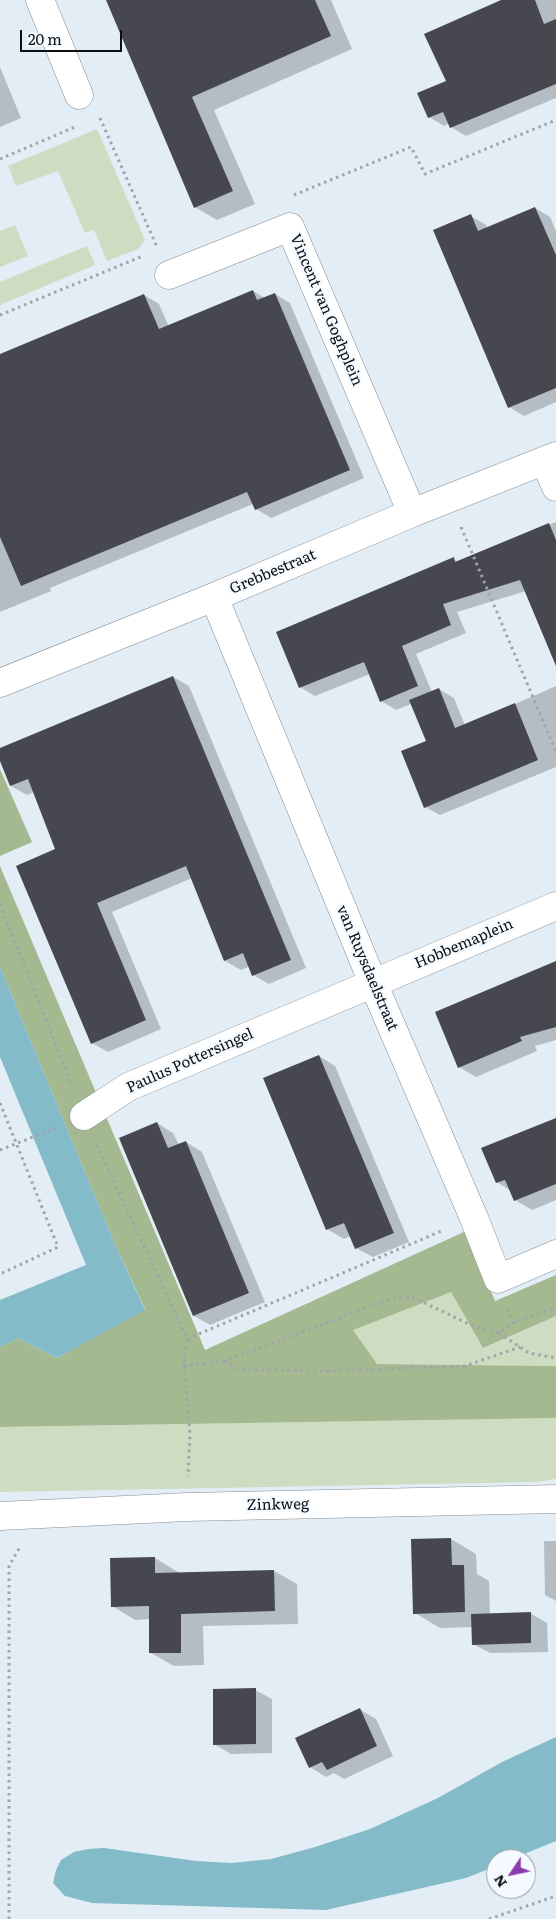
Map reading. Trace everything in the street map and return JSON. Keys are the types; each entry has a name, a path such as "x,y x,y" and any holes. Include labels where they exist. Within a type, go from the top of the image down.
{"street":[{"path":"40,0 78,95"},
{"name":"Vincent van Goghplein","path":"169,275 290,227 412,513"},
{"name":"Grebbestraat","path":"0,683 214,597 412,513 550,459 556,487"},
{"name":"van Ruysdaelstraat","path":"214,597 372,983 474,1218 498,1279"},
{"name":"Hobbemaplein","path":"372,983 556,906"},
{"name":"Paulus Pottersingel","path":"84,1116 128,1087 372,983"},
{"path":"498,1279 556,1254"},
{"name":"Zinkweg","path":"0,1516 187,1507 556,1499"}],"path":[{"path":"78,95 90,96 169,275"},
{"path":"282,230 279,201 411,147 425,174 556,120"},
{"path":"0,159 82,124"},
{"path":"0,315 158,250"},
{"path":"450,499 556,752"},
{"path":"0,904 84,1116 187,1339 184,1366 190,1434 187,1507"},
{"path":"0,1104 58,1247 0,1274"},
{"path":"0,1150 84,1116"},
{"path":"187,1339 474,1218"},
{"path":"498,1279 514,1323"},
{"path":"184,1366 226,1361 390,1299 410,1296 473,1326 499,1333 529,1354 556,1358"},
{"path":"499,1333 514,1323 556,1307"},
{"path":"226,1361 240,1370 328,1371 465,1366 520,1348"},
{"path":"9,1919 8,1566 39,1514"},
{"path":"489,1919 556,1896"}],"green space":[{"path":"97,129 145,240 138,249 107,261 94,230 85,233 58,171 16,186 8,166"},
{"path":"15,225 28,256 0,267 0,231"},
{"path":"87,246 95,265 0,305 0,282"},
{"path":"0,769 32,842 0,856"},
{"path":"0,866 205,1350 466,1231 495,1301 556,1275 556,1316 483,1348 451,1292 353,1330 377,1364 556,1366 556,1418 0,1427 0,1347 18,1338 57,1358 145,1309 114,1242 0,967"},
{"path":"451,1292 483,1348 556,1316 556,1366 377,1364 352,1329"},
{"path":"556,1418 556,1479 536,1482 0,1492 0,1427"}],"water":[{"path":"0,967 114,1242 145,1310 57,1358 18,1338 0,1347 0,1300 86,1265 0,1057"},
{"path":"556,1737 556,1841 536,1849 486,1849 486,1870 466,1878 326,1910 92,1903 65,1896 53,1883 61,1860 74,1852 88,1849 104,1848 196,1861 232,1863 271,1859 370,1829 438,1798 502,1762"}],"building":[{"path":"106,0 315,0 331,36 192,97 233,191 194,208"},
{"path":"501,0 535,0 544,24 556,19 556,84 450,128 443,112 428,118 417,93 446,81 424,34"},
{"path":"535,207 556,255 556,388 508,408 433,230 471,214 478,231"},
{"path":"253,290 257,300 275,293 350,470 255,510 247,492 21,586 0,537 0,354 144,294 159,329"},
{"path":"549,523 556,540 556,666 520,580 443,604 451,625 402,646 418,686 380,702 364,662 299,688 276,632 454,557 455,562"},
{"path":"173,676 291,960 252,976 243,953 224,961 186,866 97,903 146,1020 91,1044 16,866 55,849 28,779 10,786 0,761 0,748"},
{"path":"439,688 455,728 515,703 538,760 424,808 401,751 426,741 409,700"},
{"path":"556,961 556,1027 520,1037 522,1041 458,1068 435,1012"},
{"path":"319,1055 394,1233 355,1249 344,1223 326,1230 263,1078"},
{"path":"556,1118 556,1184 514,1201 505,1180 496,1183 481,1148"},
{"path":"157,1122 168,1148 186,1141 249,1293 193,1316 119,1138"},
{"path":"451,1538 452,1565 464,1565 465,1612 413,1614 411,1539"},
{"path":"155,1557 155,1573 274,1570 275,1611 181,1614 181,1653 149,1653 149,1606 111,1607 110,1558"},
{"path":"531,1612 531,1643 472,1645 471,1614"},
{"path":"256,1688 256,1744 213,1745 213,1689"},
{"path":"360,1708 377,1746 327,1770 322,1762 309,1768 295,1738"}]}
